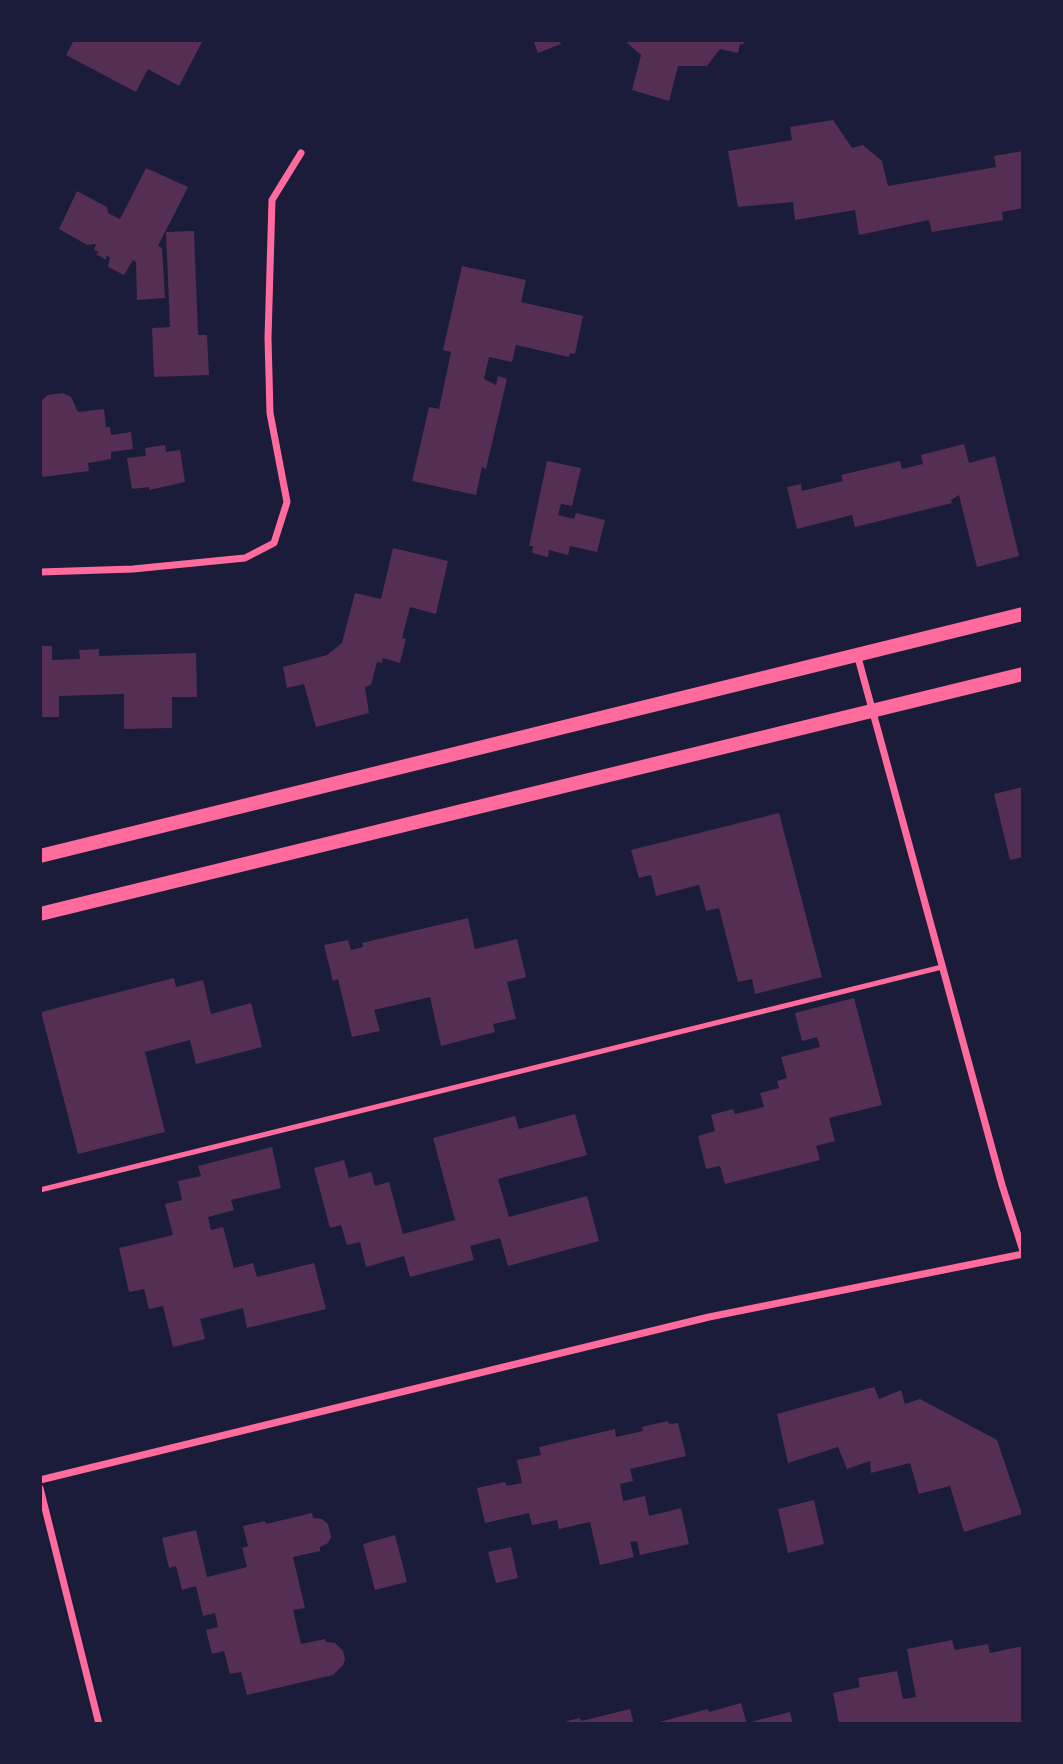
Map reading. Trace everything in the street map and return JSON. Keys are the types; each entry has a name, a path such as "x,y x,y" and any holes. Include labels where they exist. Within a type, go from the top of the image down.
{"main road":[{"path":"40,856 1023,614"},
{"path":"40,914 1023,674"}],"street":[{"path":"40,572 133,569 245,558 274,542 287,502 270,413 268,338 272,200 301,153"},
{"path":"40,1480 709,1317 1023,1253 1002,1185 857,653"},
{"path":"40,1488 99,1724"}],"lane":[{"path":"40,1190 942,967"}],"building":[{"path":"74,40 202,42 179,86 148,69 136,92 66,55"},
{"path":"533,40 559,40 561,44 538,53"},
{"path":"624,40 745,40 743,45 740,44 738,53 720,49 707,66 678,66 669,101 632,90 641,55"},
{"path":"833,120 852,148 863,145 882,161 888,186 996,167 994,156 1023,151 1023,208 1002,212 1003,220 932,232 929,220 859,235 855,210 795,220 793,202 738,207 728,151 792,140 790,127"},
{"path":"146,168 188,187 158,246 162,248 165,298 137,300 136,262 133,260 124,275 108,267 110,257 106,256 106,260 96,254 99,252 94,250 96,244 87,245 59,229 77,191 107,207 108,213 120,219"},
{"path":"194,231 198,335 207,335 209,375 154,377 152,328 170,327 166,232"},
{"path":"462,266 526,280 521,302 583,316 575,354 570,353 569,357 516,345 512,362 489,357 484,379 496,385 498,376 507,379 486,469 482,467 476,495 412,481 429,407 439,409 451,352 443,350"},
{"path":"63,393 71,397 78,412 104,409 106,427 110,427 111,435 131,432 133,449 111,452 111,459 88,463 89,471 43,477 40,469 40,402 48,395"},
{"path":"964,444 969,463 995,456 1019,556 977,567 959,495 951,500 952,503 855,527 852,515 797,529 787,487 801,484 802,491 843,481 841,475 900,461 902,469 923,464 921,455"},
{"path":"165,445 166,452 180,450 185,482 149,490 149,487 132,489 127,458 146,456 145,448"},
{"path":"547,461 581,468 572,506 561,504 558,515 574,519 576,513 605,520 597,552 570,546 568,555 549,550 548,557 532,553 533,546 529,546"},
{"path":"393,548 448,561 436,614 410,607 402,638 406,639 400,663 383,658 382,663 377,662 371,685 365,687 369,713 316,727 304,684 287,688 283,667 327,655 342,643 355,593 381,599"},
{"path":"40,646 52,646 52,660 80,659 79,650 99,649 99,656 196,653 197,697 172,697 172,728 124,729 124,694 59,696 59,717 40,717"},
{"path":"1023,787 1023,857 1010,860 994,794"},
{"path":"779,813 822,977 755,994 752,979 738,982 719,908 706,911 699,885 656,896 651,875 639,878 631,850"},
{"path":"468,918 475,949 517,939 526,977 507,982 516,1019 493,1024 495,1032 441,1046 430,997 374,1010 380,1031 352,1037 338,979 333,981 324,945 348,940 351,950 363,947 362,943"},
{"path":"174,978 176,987 203,980 211,1014 251,1003 262,1047 196,1064 190,1040 145,1052 165,1132 78,1154 41,1012"},
{"path":"854,998 882,1105 829,1118 835,1141 816,1146 820,1160 725,1184 720,1166 706,1169 698,1136 715,1131 711,1115 733,1109 735,1114 764,1107 760,1093 779,1088 777,1081 787,1078 781,1057 820,1047 817,1037 802,1041 795,1013"},
{"path":"575,1114 587,1155 498,1179 509,1217 587,1196 599,1241 508,1266 500,1238 470,1246 474,1260 410,1277 404,1256 366,1267 360,1242 347,1245 341,1225 330,1228 314,1168 344,1160 349,1178 371,1172 375,1186 389,1182 403,1234 455,1220 433,1138 515,1116 519,1129"},
{"path":"272,1147 281,1188 231,1200 234,1210 208,1217 211,1230 223,1227 234,1268 253,1263 257,1277 314,1263 326,1309 247,1328 243,1308 200,1319 205,1339 173,1347 163,1306 149,1309 144,1289 129,1292 119,1248 173,1235 165,1204 182,1200 178,1181 201,1176 198,1166"},
{"path":"874,1387 879,1399 901,1390 905,1404 920,1399 997,1440 1022,1514 964,1532 950,1486 919,1494 910,1463 871,1473 870,1461 847,1469 838,1447 788,1463 777,1414"},
{"path":"668,1421 669,1424 678,1423 686,1456 630,1469 633,1481 620,1484 623,1501 645,1496 649,1516 681,1508 689,1544 640,1555 637,1541 630,1542 634,1557 600,1565 590,1522 559,1529 557,1520 532,1525 529,1513 485,1523 477,1488 505,1482 507,1486 522,1483 517,1460 541,1455 539,1447 615,1429 616,1437 643,1431 642,1427"},
{"path":"814,1500 824,1544 788,1553 778,1509"},
{"path":"312,1513 313,1518 322,1519 328,1524 331,1537 328,1543 320,1547 320,1551 293,1557 305,1608 293,1610 301,1644 325,1639 326,1642 335,1643 343,1651 343,1665 333,1675 247,1695 241,1672 230,1674 224,1651 212,1654 206,1630 218,1627 215,1613 203,1616 196,1586 182,1590 176,1566 169,1568 162,1538 196,1530 207,1577 247,1567 242,1548 248,1546 243,1526 265,1521 266,1524"},
{"path":"395,1535 407,1582 375,1590 363,1544"},
{"path":"511,1547 518,1578 496,1583 488,1552"},
{"path":"952,1640 955,1650 988,1644 990,1653 1023,1646 1023,1724 839,1724 833,1693 860,1687 858,1678 897,1671 903,1699 916,1697 907,1649"},
{"path":"741,1703 747,1724 652,1724 708,1709 709,1712"},
{"path":"630,1709 634,1724 566,1724 567,1721 580,1718 581,1721"},
{"path":"790,1712 793,1724 747,1724 747,1723"}]}
